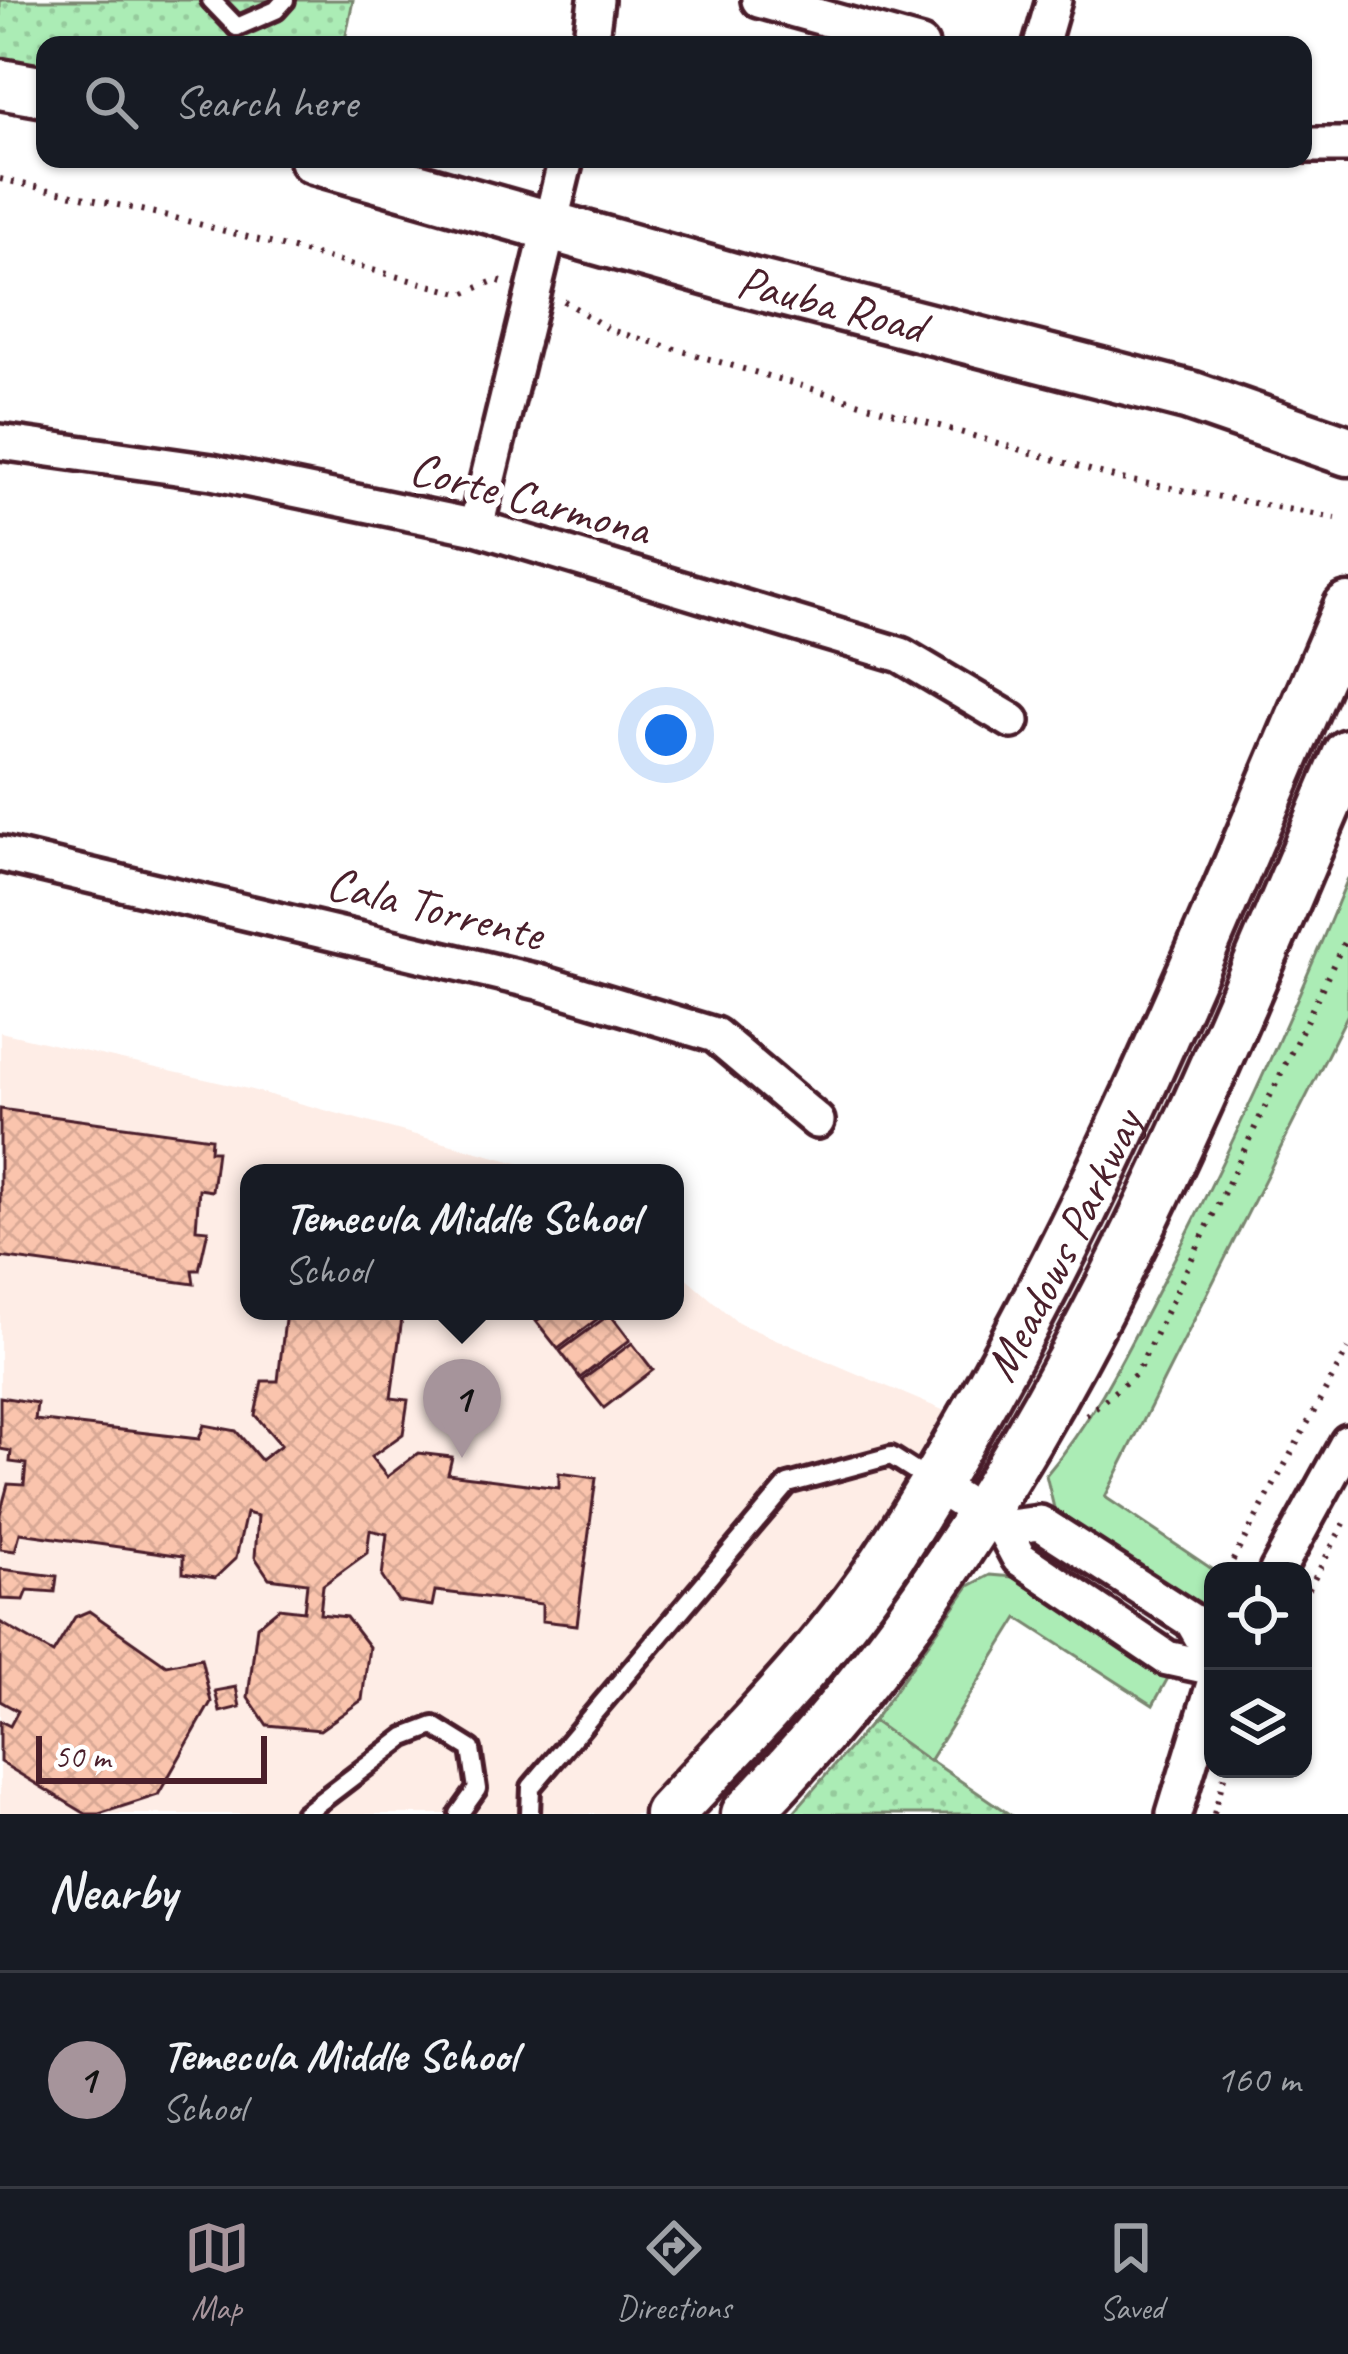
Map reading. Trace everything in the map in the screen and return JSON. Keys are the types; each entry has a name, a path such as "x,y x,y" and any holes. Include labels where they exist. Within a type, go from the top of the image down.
{"main road":[{"path":"0,84 36,90"},
{"name":"Pauba Road","path":"345,168 548,227 1190,396 1348,451"},
{"name":"Meadows Parkway","path":"669,1814 817,1653 892,1553 1052,1278 1129,1121 1348,608"},
{"name":"Meadows Parkway","path":"746,1814 861,1690 992,1522 1181,1145 1348,754"}],"street":[{"path":"591,36 596,0"},
{"path":"759,0 889,36"},
{"path":"1043,36 1054,0"},
{"path":"1312,146 1348,145"},
{"path":"476,527 564,168"},
{"name":"Corte Carmona","path":"0,442 212,472 476,527 901,655 1012,721"},
{"name":"Cala Torrente","path":"0,854 538,982 715,1035 818,1121"},
{"path":"1282,1562 1348,1442"},
{"path":"933,1483 992,1522 1019,1558 1167,1658 1204,1666"},
{"path":"992,1522 1040,1523 1192,1622 1204,1642"},
{"path":"1174,1814 1204,1716"}],"lane":[{"path":"212,0 235,36 285,0"},
{"path":"530,1814 531,1787 788,1484 891,1456 933,1483"},
{"path":"304,1814 405,1737 434,1726 471,1749 477,1789 458,1814"}],"path":[{"path":"0,179 168,216 463,294 496,280 576,305 610,330 1121,479 1336,518"},
{"path":"1074,1434 1087,1414 1137,1373 1348,934"},
{"path":"1232,1562 1348,1349"},
{"path":"1312,1583 1348,1516"},
{"path":"1214,1814 1224,1778"}],"shaded area":[{"path":"0,1032 248,1089 521,1164 240,1164 240,1320 684,1320 684,1276 738,1323 952,1414 792,1646 638,1814 0,1814"}],"green space":[{"path":"0,0 353,0 346,36 36,36 36,66 0,61"},
{"path":"1348,878 1348,1014 1105,1497 1204,1564 1203,1605 1179,1597 1054,1508 1046,1475 1110,1381 1189,1230"},
{"path":"990,1575 1013,1577 1168,1678 1153,1705 1018,1618 929,1761 873,1721 969,1586"},
{"path":"873,1721 1009,1814 792,1814"}],"building":[{"path":"0,1109 211,1138 210,1151 217,1151 212,1191 199,1189 196,1229 208,1230 199,1270 192,1270 194,1284 0,1257"},
{"path":"285,1320 402,1320 391,1398 408,1400 403,1434 371,1457 387,1477 418,1453 452,1457 448,1474 559,1488 559,1473 596,1478 577,1625 542,1621 542,1604 435,1591 432,1606 398,1601 382,1577 387,1534 370,1530 367,1553 323,1585 320,1614 346,1617 369,1647 362,1700 320,1730 267,1725 248,1697 257,1626 279,1608 304,1611 307,1583 269,1578 255,1557 258,1516 246,1513 236,1558 215,1578 183,1573 183,1556 20,1533 15,1551 0,1549 0,1514 8,1484 24,1485 26,1464 10,1462 11,1451 0,1449 0,1397 37,1403 35,1420 199,1439 204,1425 236,1431 261,1460 281,1445 255,1415 262,1381 278,1381"},
{"path":"538,1320 596,1320 558,1349"},
{"path":"602,1320 615,1320 630,1340 580,1378 560,1351"},
{"path":"632,1343 653,1370 604,1408 582,1380"},
{"path":"0,1569 57,1576 55,1592 28,1590 24,1600 1,1599"},
{"path":"89,1611 166,1665 201,1658 211,1702 158,1795 99,1814 86,1814 0,1762 0,1721 10,1726 18,1711 0,1701 0,1622 53,1653 75,1617"},
{"path":"236,1687 240,1707 220,1712 215,1691"}],"place":[{"name":"Temecula Middle School","path":"462,1458"}]}
